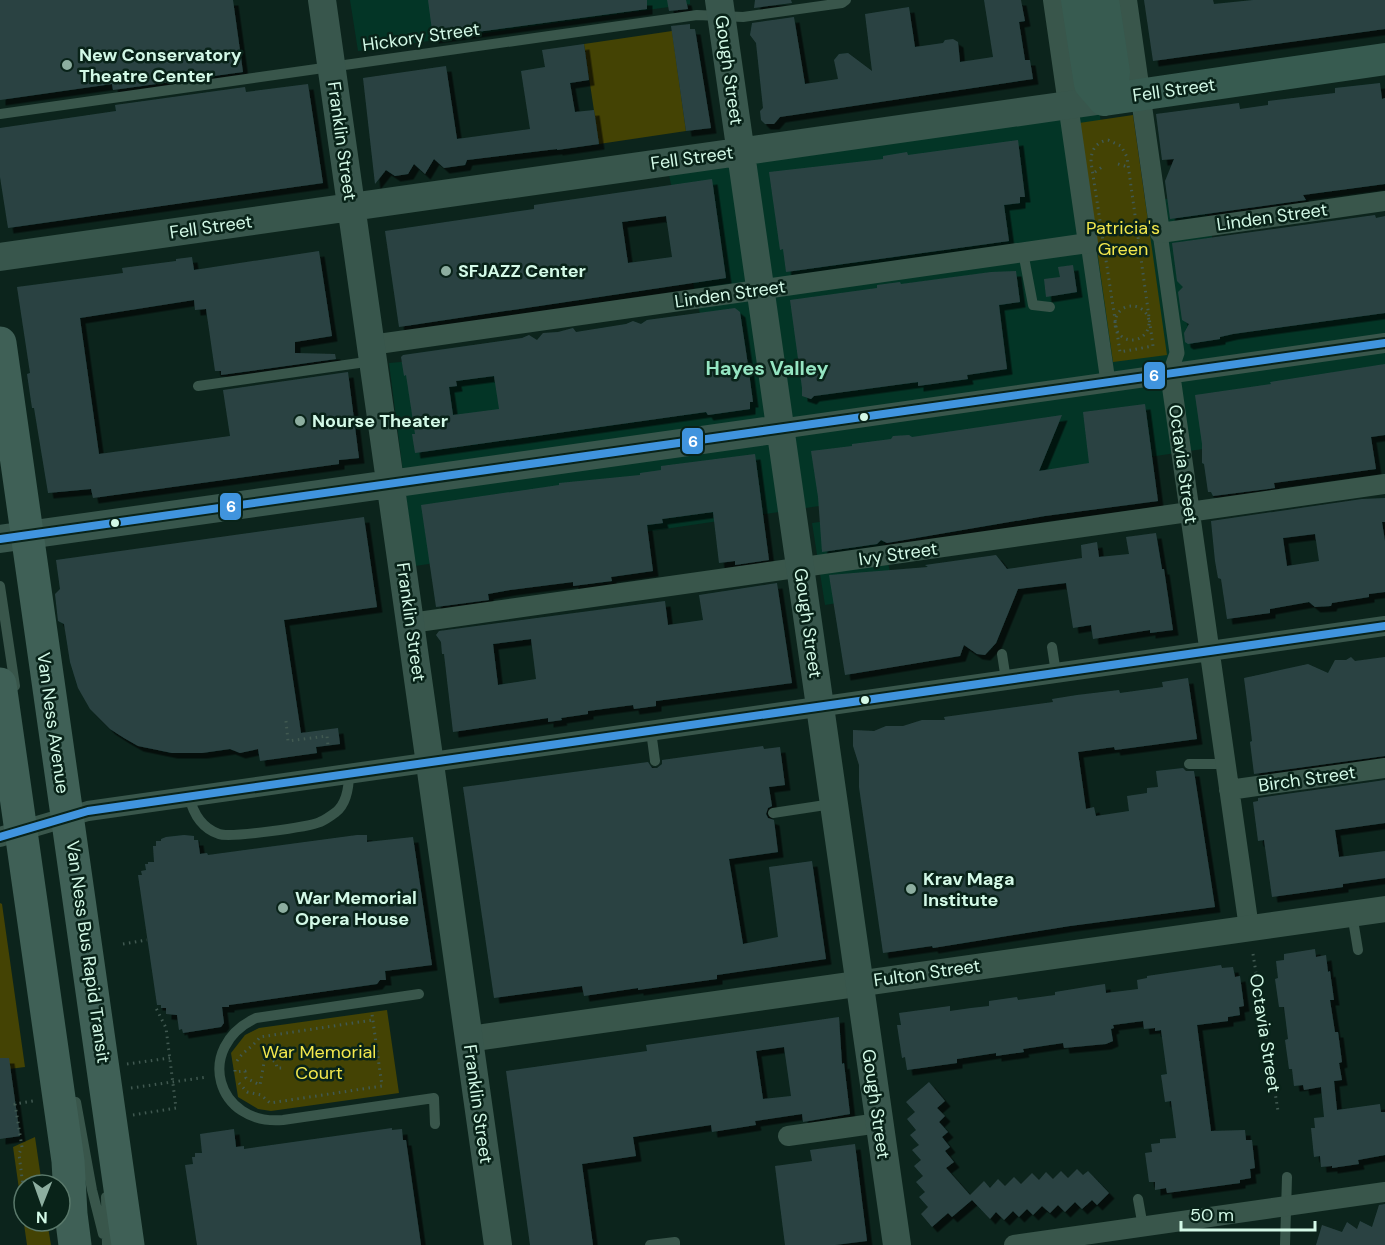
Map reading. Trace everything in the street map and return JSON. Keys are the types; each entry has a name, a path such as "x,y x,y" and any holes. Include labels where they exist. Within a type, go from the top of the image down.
{"highway":[{"name":"Van Ness Avenue","path":"0,343 13,537 68,1161 70,1214 75,1245"},
{"name":"Van Ness Avenue","path":"8,688 128,1245"}],"main road":[{"name":"Franklin Street","path":"322,0 498,1245"},
{"path":"1077,0 1090,84 1104,100 1113,82 1114,72 1103,0"},
{"name":"Gough Street","path":"720,8 897,1245"},
{"name":"Fell Street","path":"0,257 1385,60"},
{"path":"13,537 780,429"}],"street":[{"path":"1053,0 1068,105 1098,242 1108,382"},
{"name":"Octavia Street","path":"1127,0 1177,353 1170,373 1249,928"},
{"name":"Linden Street","path":"1160,233 1385,201"},
{"name":"Linden Street","path":"373,353 761,290 1098,242"},
{"path":"780,429 1385,343"},
{"name":"Ivy Street","path":"411,623 1385,484"},
{"path":"39,825 88,811 189,796 1385,626"},
{"name":"Birch Street","path":"1229,790 1385,768"},
{"name":"Fulton Street","path":"469,1039 1385,909"},
{"path":"788,1136 879,1123"},
{"path":"1016,1245 1385,1192"}],"lane":[{"name":"Hickory Street","path":"0,114 697,15 720,8 756,16 842,3 846,0"},
{"path":"1023,252 1033,305 1050,307"},
{"path":"198,386 373,353"},
{"path":"0,586 8,688"},
{"path":"1052,646 1056,673"},
{"path":"1002,654 1005,680"},
{"path":"651,730 655,761"},
{"path":"1189,764 1225,764"},
{"path":"189,796 193,811 203,825 220,835 235,835 319,823 338,810 345,800 349,786 349,773"},
{"path":"773,813 833,804"},
{"path":"1352,914 1358,950"},
{"path":"419,994 256,1017 233,1031 221,1054 219,1075 228,1096 236,1106 246,1114 258,1119 270,1121 434,1098 435,1124"},
{"path":"74,1092 92,1190 106,1245"},
{"path":"1285,1245 1287,1177"},
{"path":"104,1182 106,1245"},
{"path":"1138,1199 1143,1227"},
{"path":"650,1245 675,1242 675,1245"}],"path":[{"path":"1108,140 1116,142 1124,151 1128,167 1153,346 1120,351 1098,242 1092,151 1101,142 1108,140"},
{"path":"1118,164 1128,167"},
{"path":"1098,242 1109,229 1119,225 1128,226 1136,231"},
{"path":"1098,242 1112,250 1121,251 1138,241"},
{"path":"1128,307 1142,309 1149,321 1147,332 1133,340 1122,337 1116,327 1117,316 1128,307"},
{"path":"286,721 288,741 327,736 328,746"},
{"path":"123,944 147,940"},
{"name":"Octavia Street","path":"1253,954 1278,1112"},
{"path":"131,1115 176,1108 166,1028 155,1006"},
{"path":"372,1011 382,1086 270,1102 261,1095 253,1094 241,1087 234,1072 238,1058 243,1052 253,1047 260,1037 373,1021"},
{"path":"127,1089 245,1071 246,1078 260,1085 265,1057 276,1062 277,1068 284,1068"},
{"path":"124,1065 170,1058"},
{"path":"21,1173 18,1154 22,1147 15,1104 38,1101"}],"shaded area":[{"path":"350,0 690,0 690,4 358,51"},
{"path":"1099,111 1116,200 1204,198 1220,275 1385,251 1385,422 415,566 389,363 705,336 668,171"},
{"path":"879,514 894,594 825,605 812,523"}],"green space":[{"path":"672,31 686,131 599,144 584,44"},
{"name":"Patricia's Green","path":"1133,115 1167,355 1113,362 1079,123"},
{"path":"0,903 2,904 25,1067 9,1069 0,1065"},
{"name":"War Memorial Court","path":"387,1010 399,1093 271,1111 258,1109 238,1097 231,1053 245,1035 259,1028"},
{"path":"35,1137 40,1173 17,1173 13,1147"},
{"path":"25,1233 49,1233 51,1245 27,1245"}],"building":[{"path":"0,0 233,0 243,72 113,90 112,84 0,100"},
{"path":"428,0 647,0 647,9 433,38"},
{"path":"667,0 686,0 688,9 669,11"},
{"path":"755,0 791,0 792,3 754,8"},
{"path":"984,0 1021,0 1025,21 1019,22 1025,60 1030,60 1033,79 780,117 774,124 765,124 761,120 760,111 763,108 756,43 750,35 752,23 794,17 805,84 838,79 834,60 839,54 848,53 872,71 865,14 909,7 915,47 943,43 945,40 953,39 958,42 960,62 993,57"},
{"path":"1144,0 1213,0 1214,4 1253,0 1385,0 1385,29 1153,61"},
{"path":"690,24 690,29 695,29 711,128 686,131 671,26"},
{"path":"584,44 589,80 570,83 575,112 594,110 599,144 467,160 465,165 444,168 434,159 425,174 414,164 408,174 395,176 386,170 375,184 363,78 446,66 457,139 530,129 521,71 545,67 542,50"},
{"path":"1380,83 1382,99 1385,98 1385,184 1303,195 1306,200 1170,219 1165,181 1174,159 1162,160 1156,114 1239,103 1240,109 1268,105 1268,101 1335,93 1335,88"},
{"path":"308,84 323,183 8,228 0,177 0,128 116,111 115,105 245,87 246,92"},
{"path":"1018,140 1025,197 1020,197 1020,203 1004,205 1009,241 786,272 783,249 780,250 769,172 883,159 883,156 907,152 908,155"},
{"path":"712,179 726,278 399,327 385,231 534,209 534,205","holes":["666,216 672,257 628,263 622,222"]},
{"path":"1375,215 1376,218 1385,216 1385,313 1233,334 1220,337 1220,339 1188,344 1185,342 1184,333 1189,324 1182,320 1178,292 1183,287 1177,281 1172,243"},
{"path":"319,251 332,336 295,342 295,353 335,354 336,359 221,375 221,371 215,371 206,309 195,310 194,300 80,318 99,454 230,436 223,390 348,372 359,458 339,460 339,464 93,498 91,489 48,493 34,408 32,408 27,374 30,373 17,287 123,273 122,268 192,257 194,270"},
{"path":"1073,265 1077,292 1046,297 1044,279 1060,277 1058,267"},
{"path":"1016,271 1020,302 999,305 1007,369 967,375 968,379 918,386 918,382 814,396 811,399 802,396 790,300 877,288 877,285 900,282 901,284 991,272"},
{"path":"735,308 740,312 753,402 750,402 750,409 708,415 706,412 415,453 412,434 415,434 401,357 403,355 522,338 529,335 537,340 543,333 573,328 576,332 633,321 641,324 647,320","holes":["494,376 499,409 453,415 449,387 457,386 456,381"]},
{"path":"1385,364 1385,435 1371,437 1376,469 1274,483 1275,488 1213,496 1211,492 1208,492 1202,463 1202,444 1195,395"},
{"path":"1145,404 1158,501 1045,516 887,543 881,540 877,544 822,552 818,497 811,451 891,439 893,436 909,435 912,437 1062,415 1039,471 1089,463 1083,412"},
{"path":"755,454 769,560 735,565 735,561 719,563 713,512 662,519 663,523 647,525 653,571 611,577 612,581 573,586 573,582 510,590 488,594 489,600 436,607 421,505 559,485 559,483 640,475 640,473 661,470 661,466"},
{"path":"1385,498 1385,522 1382,522 1385,541 1385,592 1332,603 1331,606 1315,607 1309,602 1270,609 1270,613 1227,619 1221,579 1218,578 1215,561 1211,521 1362,499","holes":["1315,534 1319,561 1287,566 1283,538"]},
{"path":"364,517 377,607 284,620 301,733 338,728 340,744 316,747 317,753 260,761 258,749 240,753 230,749 202,753 172,753 138,746 110,729 90,709 78,688 70,662 64,624 58,621 55,594 60,589 56,560"},
{"path":"1156,533 1173,630 1150,633 1150,630 1093,639 1091,625 1073,628 1066,583 1018,589 996,643 985,655 977,654 964,645 960,656 845,675 829,575 928,567 925,565 996,555 1007,569 1082,558 1081,545 1097,542 1099,557 1129,554 1126,537"},
{"path":"777,583 792,683 656,701 656,706 634,709 633,705 588,711 588,714 561,718 562,720 548,722 548,718 453,732 444,654 442,654 441,642 436,635 439,631 665,601 668,625 703,620 699,595","holes":["531,639 536,679 498,685 493,644"]},
{"path":"1351,657 1355,661 1385,657 1385,756 1254,774 1244,678 1308,664 1328,673 1335,660 1346,660"},
{"path":"1188,678 1197,739 1115,750 1114,747 1078,752 1086,809 1094,807 1096,816 1129,811 1127,796 1147,793 1147,788 1158,787 1156,771 1183,768 1186,771 1194,771 1215,907 1070,926 933,948 932,946 883,953 859,787 859,765 853,746 853,730 874,731 886,726 903,726 922,720 945,720 944,717 1053,702 1052,699 1077,695 1119,690 1120,693 1163,687 1162,682"},
{"path":"763,746 764,749 780,747 785,785 769,787 772,806 768,808 766,814 768,818 774,820 778,852 729,859 743,944 778,937 769,867 812,861 826,959 717,975 717,979 638,990 638,988 584,996 582,986 494,998 463,787 648,762 652,768 657,768 662,764 662,760"},
{"path":"1385,780 1385,823 1335,830 1339,857 1385,851 1385,878 1343,884 1343,887 1272,897 1264,840 1258,841 1253,802 1258,801 1258,798"},
{"name":"War Memorial Opera House","path":"357,835 367,835 367,842 413,837 432,965 385,971 386,980 380,980 377,984 229,1005 229,1007 222,1007 224,1023 221,1027 183,1033 182,1029 179,1030 177,1015 166,1014 166,1008 157,1005 138,875 142,875 141,871 146,870 145,864 154,862 153,846 156,846 156,841 161,841 166,837 194,836 194,840 198,840 200,854 207,853 208,855"},
{"path":"1315,949 1316,957 1326,955 1334,1000 1330,1000 1342,1062 1339,1063 1342,1080 1334,1081 1337,1110 1380,1104 1381,1112 1385,1112 1385,1155 1358,1160 1359,1164 1332,1168 1332,1166 1321,1167 1320,1156 1314,1157 1311,1128 1315,1128 1314,1118 1324,1117 1321,1087 1304,1090 1303,1085 1294,1086 1285,1040 1288,1039 1284,1007 1279,1007 1275,979 1278,978 1276,961 1284,960 1284,954"},
{"path":"1221,965 1222,968 1233,967 1235,977 1240,976 1244,1006 1239,1007 1240,1015 1228,1017 1228,1021 1197,1025 1211,1131 1245,1130 1246,1140 1252,1140 1255,1168 1250,1169 1251,1178 1240,1180 1240,1183 1167,1193 1166,1188 1155,1190 1155,1182 1149,1182 1145,1153 1152,1152 1151,1144 1160,1143 1160,1139 1176,1138 1171,1101 1165,1102 1161,1075 1167,1074 1161,1030 1144,1029 1143,1021 1113,1025 1114,1028 1111,1029 1113,1041 1106,1044 1064,1048 1063,1043 1023,1049 1024,1052 996,1056 996,1053 957,1059 957,1063 907,1070 905,1057 902,1058 897,1025 901,1025 899,1013 950,1006 950,1011 989,1006 989,1001 1055,995 1055,992 1105,984 1106,993 1138,989 1137,980 1147,978 1147,976"},
{"path":"839,1017 842,1064 844,1063 850,1114 803,1122 802,1114 755,1121 756,1125 712,1132 711,1125 633,1137 636,1156 582,1164 593,1245 530,1245 506,1071 647,1051 646,1045","holes":["784,1047 791,1096 763,1099 756,1051"]},
{"path":"0,1058 9,1058 20,1136 0,1139"},
{"path":"929,1082 945,1101 937,1108 945,1116 939,1122 948,1132 942,1137 950,1147 945,1151 954,1162 946,1168 970,1195 984,1181 990,1188 998,1179 1005,1186 1014,1177 1021,1184 1032,1173 1039,1180 1046,1172 1053,1179 1061,1171 1068,1178 1077,1169 1083,1175 1088,1171 1109,1193 1097,1205 1092,1200 1082,1209 1075,1202 1065,1212 1058,1205 1050,1213 1042,1206 1033,1215 1027,1209 1019,1217 1013,1211 1004,1220 996,1212 990,1219 972,1200 952,1217 948,1213 932,1227 921,1214 928,1207 919,1197 925,1192 916,1182 923,1176 914,1166 921,1160 912,1150 919,1145 910,1135 916,1130 907,1119 915,1112 906,1102"},
{"path":"392,1128 392,1130 402,1129 403,1140 406,1140 421,1245 197,1245 185,1165 193,1164 192,1157 195,1157 195,1153 202,1153 200,1134 234,1129 236,1147 244,1146 244,1149"},
{"path":"855,1144 867,1241 835,1245 785,1245 775,1166 812,1161 810,1150"},
{"path":"1385,1204 1385,1245 1316,1245 1322,1225 1342,1232 1347,1222 1357,1229 1360,1221 1372,1227 1379,1205"}],"transit line":[{"name":"6","path":"0,539 1385,343"},
{"name":"6","path":"0,837 88,811 1385,626"}],"place":[{"name":"New Conservatory Theatre Center","path":"67,65"},
{"name":"SFJAZZ Center","path":"446,271"},
{"name":"Nourse Theater","path":"300,421"},
{"name":"Krav Maga Institute","path":"911,889"},
{"name":"War Memorial Opera House","path":"283,908"}],"district":[{"name":"Hayes Valley","path":"767,368"}]}
